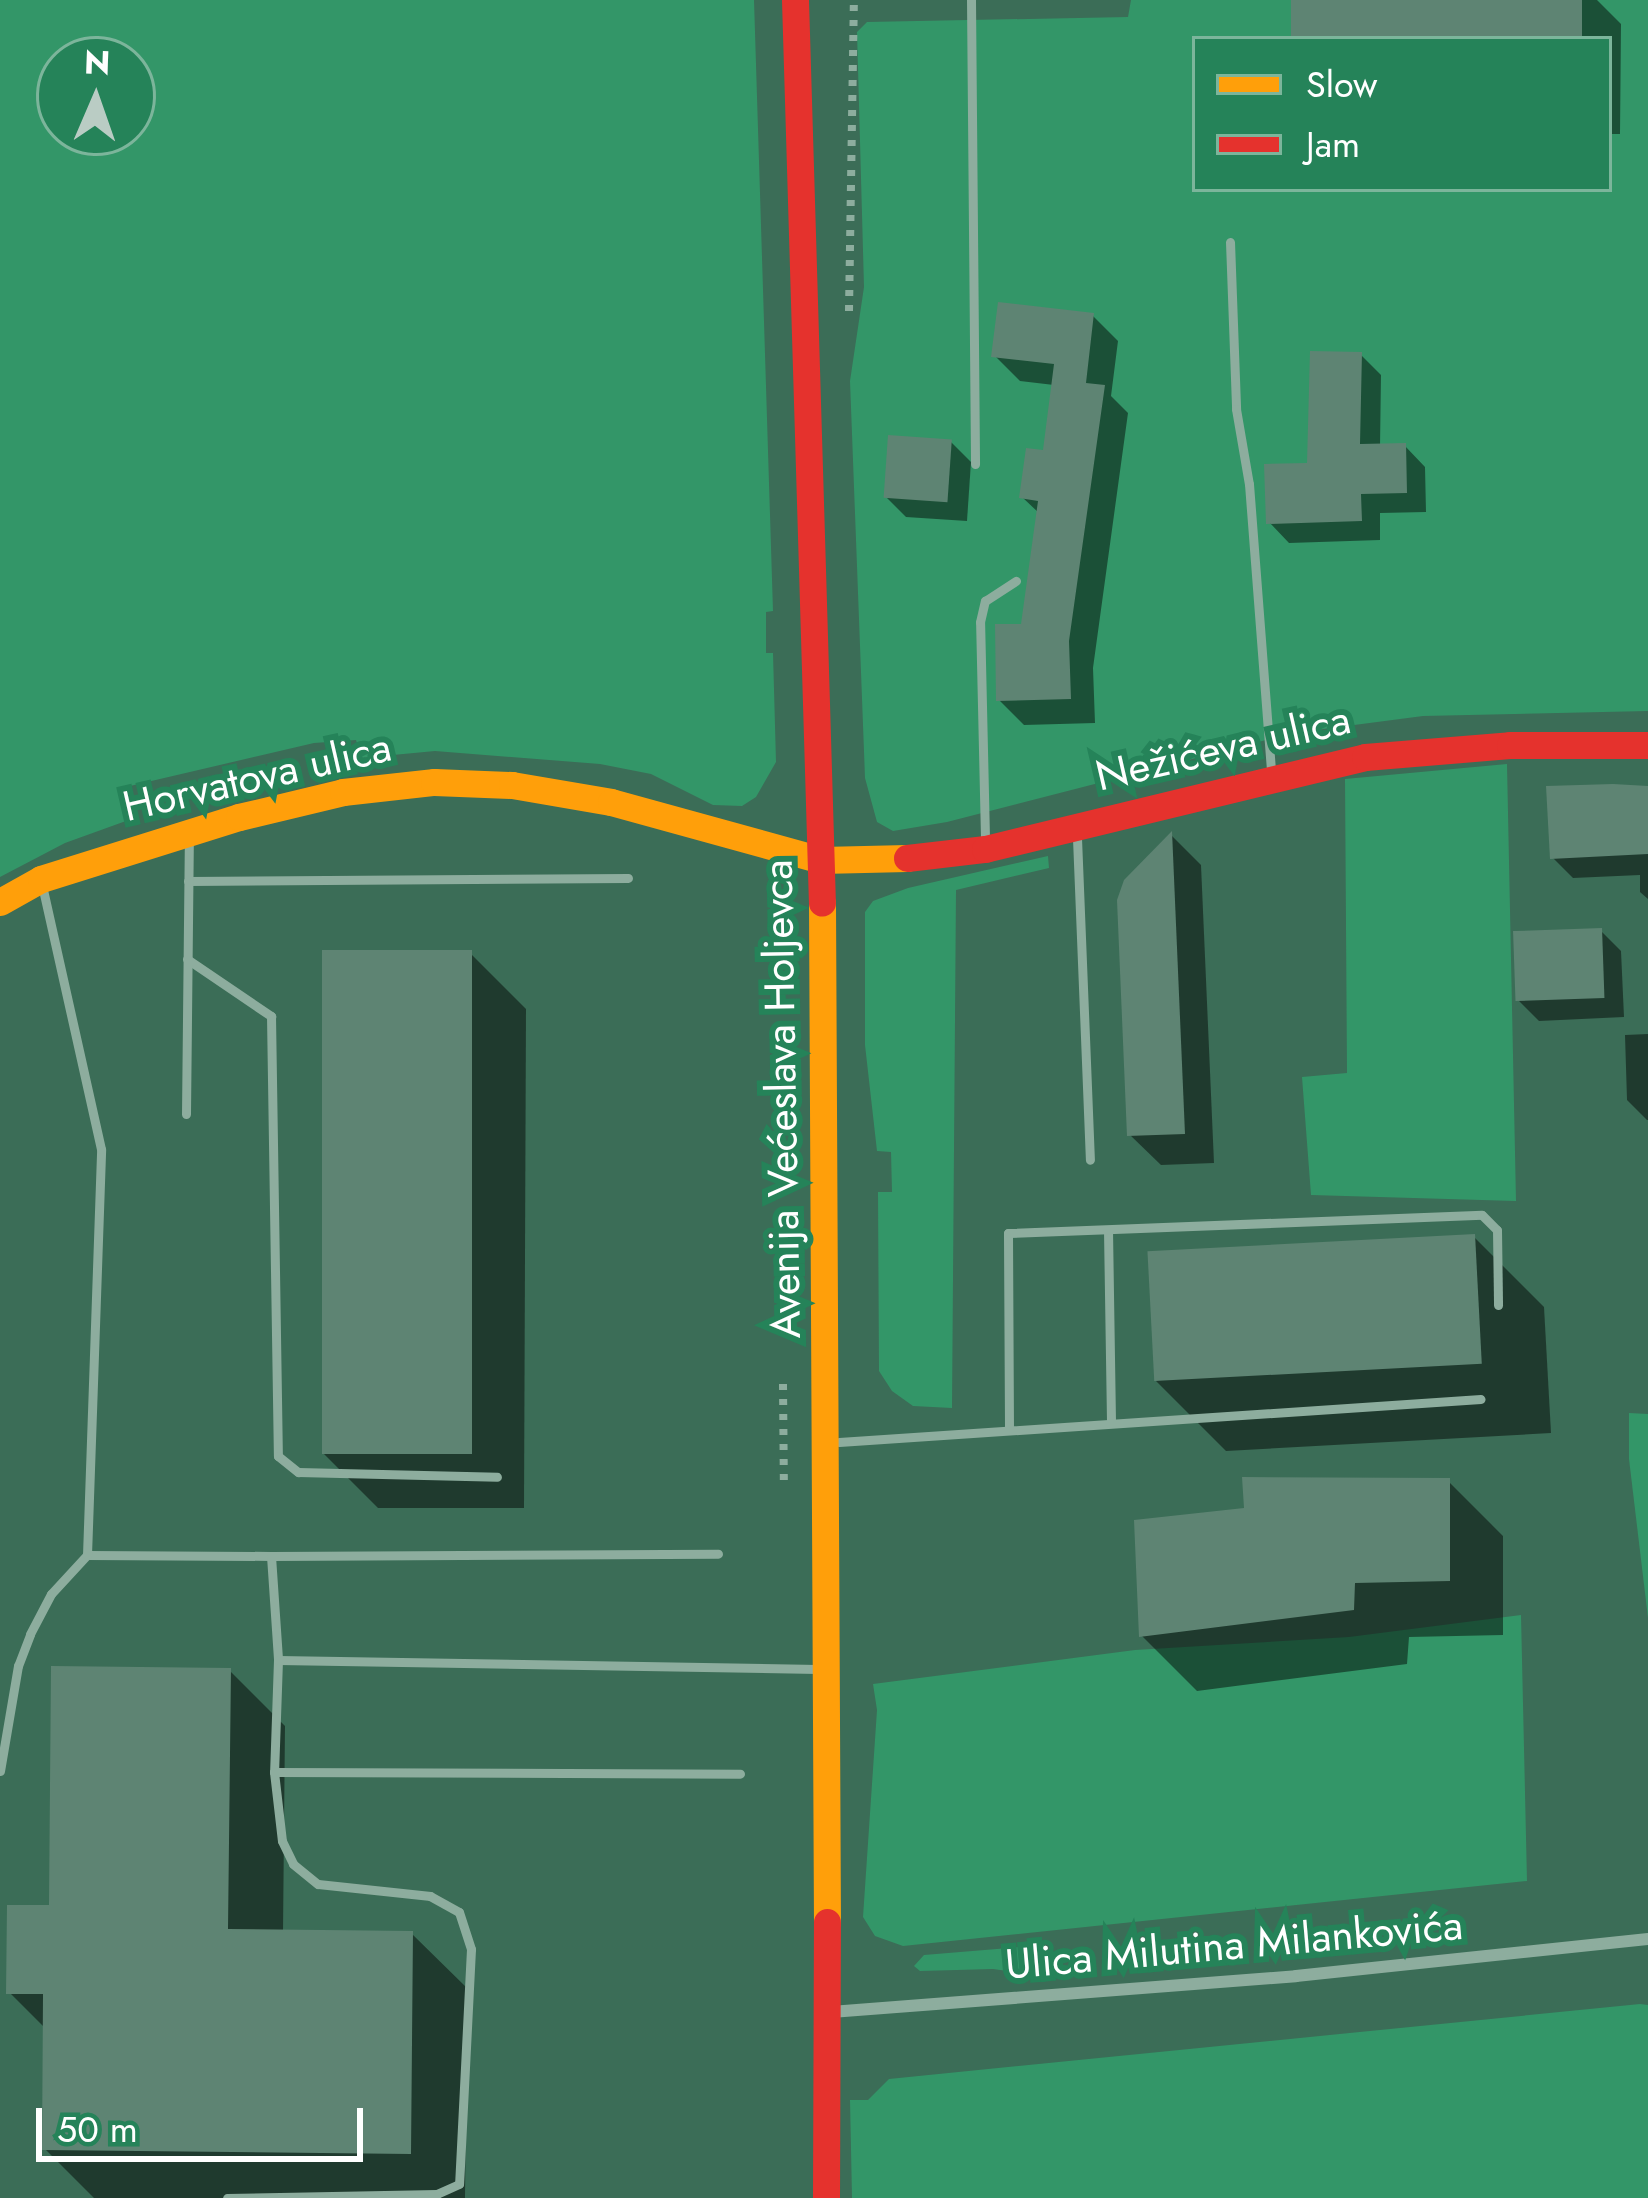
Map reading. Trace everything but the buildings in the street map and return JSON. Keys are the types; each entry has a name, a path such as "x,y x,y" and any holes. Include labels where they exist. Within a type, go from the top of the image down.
{"street":[{"name":"Avenija Većeslava Holjevca","path":"795,0 821,860 828,1443 826,2198"},
{"name":"Nežićeva ulica","path":"821,860 900,862 986,849 1271,775 1436,749 1648,745"},
{"name":"Horvatova ulica","path":"0,902 40,879 189,831 343,792 434,782 512,784 611,802 821,860"},
{"name":"Ulica Milutina Milankovića","path":"825,2013 1296,1976 1648,1939"}],"lane":[{"path":"971,0 975,464"},
{"path":"1230,242 1237,409 1249,484 1271,775"},
{"path":"986,849 980,622 986,601 1016,581"},
{"path":"1076,826 1090,1160"},
{"path":"186,1114 189,831"},
{"path":"188,881 628,878"},
{"path":"0,1771 29,1634 51,1594 87,1556 100,1149 40,879"},
{"path":"187,959 271,1016 278,1456 298,1472 497,1477"},
{"path":"1009,1427 1008,1233 1482,1215 1496,1230 1498,1305"},
{"path":"1108,1230 1111,1422"},
{"path":"828,1443 1009,1427 1481,1399"},
{"path":"87,1556 718,1554"},
{"path":"271,1556 278,1660 274,1772 282,1841 293,1864 318,1884 430,1896 459,1912 470,1948 459,2184 464,2198"},
{"path":"278,1660 827,1669"},
{"path":"274,1772 740,1774"},
{"path":"227,2198 437,2194 459,2184"}],"path":[{"path":"853,27 854,0"}],"green space":[{"path":"0,0 754,0 773,611 766,612 766,653 773,653 776,762 756,797 742,806 713,805 651,774 600,764 435,751 361,758 356,740 314,743 130,786 137,817 65,843 0,877"},
{"path":"1131,0 1648,0 1648,711 1423,716 1293,733 947,822 893,831 877,822 865,778 850,381 864,287 857,32 867,22 1128,17"},
{"path":"1507,764 1516,1201 1311,1195 1302,1077 1347,1073 1345,779"},
{"path":"1048,856 1049,868 956,890 952,1408 913,1406 892,1391 879,1371 878,1192 892,1192 891,1152 877,1151 865,1045 865,912 873,901 908,888"},
{"path":"1629,1413 1648,1414 1648,1618 1629,1459"},
{"path":"1521,1615 1527,1881 903,1946 875,1936 863,1917 877,1710 873,1684 1135,1650 1349,1637"},
{"path":"1044,1945 1050,1977 993,1969 920,1971 914,1966 924,1955"},
{"path":"1648,2005 1648,2198 852,2198 850,2100 868,2100 889,2079"}],"traffic: slow":[{"path":"0,902 41,879 239,817 343,792 434,782 512,785 611,802 821,860 907,858"},
{"path":"822,903 827,1922"}],"traffic: jam":[{"path":"795,0 822,903"},
{"path":"907,858 985,849 1365,757 1510,745 1648,745"},
{"path":"826,2198 827,1922"}]}
